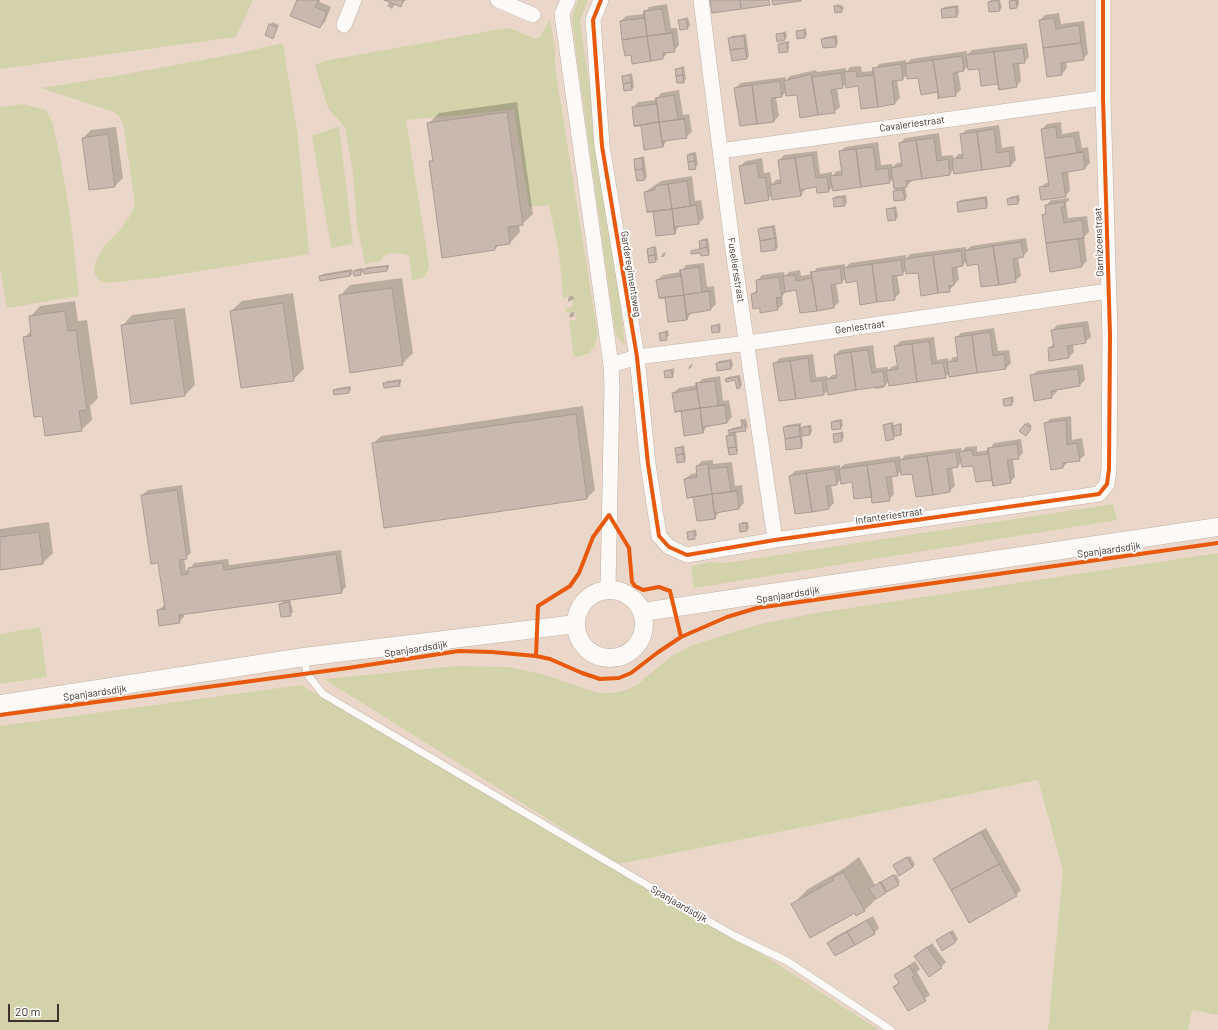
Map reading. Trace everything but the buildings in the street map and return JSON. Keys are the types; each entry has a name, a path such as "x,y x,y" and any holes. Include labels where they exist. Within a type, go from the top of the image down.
{"street":[{"path":"344,25 354,0"},
{"path":"498,0 533,15"},
{"path":"568,0 562,14 611,365 612,386 608,589"},
{"name":"Garderegimentsweg","path":"601,0 593,20 602,146 637,357 648,464 659,536 669,547"},
{"name":"Fuseliersstraat","path":"701,0 732,243 748,344 775,540"},
{"name":"Garnizoenstraat","path":"1103,0 1103,98 1108,291 1109,469 1107,484"},
{"name":"Cavaleriestraat","path":"720,151 1103,98"},
{"name":"Geniestraat","path":"611,365 637,357 748,344 1108,291"},
{"name":"Infanteriestraat","path":"669,547 687,555 775,540 1099,494 1107,484"},
{"name":"Spanjaardsdijk","path":"643,612 1218,527"},
{"path":"608,589 619,590 638,602 643,612 645,625 642,638 634,649 623,656 610,658 597,656 586,648 578,637 576,624 580,609 589,596 598,592 608,589"},
{"name":"Spanjaardsdijk","path":"0,704 304,657 576,624"}],"lane":[{"name":"Spanjaardsdijk","path":"304,657 307,674 323,694 504,799 686,908 735,936 787,961 891,1030"}],"green space":[{"path":"0,0 253,0 236,37 0,69"},
{"path":"578,0 588,0 580,21 616,269 625,343 624,345 616,335 614,325 576,52 572,17"},
{"path":"550,19 555,49 555,67 598,336 594,347 589,353 578,357 574,357 569,321 577,319 574,312 567,313 565,308 573,307 572,296 563,298 559,252 549,205 529,207 514,110 406,120 429,265 428,271 422,279 412,280 409,256 389,253 383,257 381,261 365,264 357,225 353,173 345,127 328,108 315,65 324,61 507,28 536,39 540,37"},
{"path":"283,43 298,138 309,254 155,278 105,283 99,280 94,273 96,261 104,246 118,232 130,216 135,204 124,128 120,117 114,112 41,88 240,53"},
{"path":"24,104 46,110 53,124 71,222 79,296 7,308 0,267 0,107"},
{"path":"339,126 353,244 331,248 312,136"},
{"path":"1113,504 1117,520 694,588 691,566 710,562 726,563"},
{"path":"1218,553 1218,1015 1192,1010 1188,1030 1048,1030 1063,870 1038,780 619,864 324,679 456,666 509,667 542,674 598,693 612,693 626,690 638,684 670,657 693,645 756,625 816,613"},
{"path":"40,627 47,677 0,684 0,634"},
{"path":"301,685 768,958 879,1030 0,1030 0,726"}],"cycle path":[{"path":"601,0 593,20 602,146 637,357 648,464 659,536 669,547 687,555 775,540 1099,494 1107,484 1109,469 1110,335 1103,98 1103,0"},
{"path":"536,656 538,606 570,586 579,573 593,537 609,515 629,548 632,582 635,586 643,590 659,587 670,591 681,637"},
{"path":"0,715 348,668 459,651 536,656 550,659 600,679 619,678 631,673 681,637 727,617 757,608 1218,543"}]}
